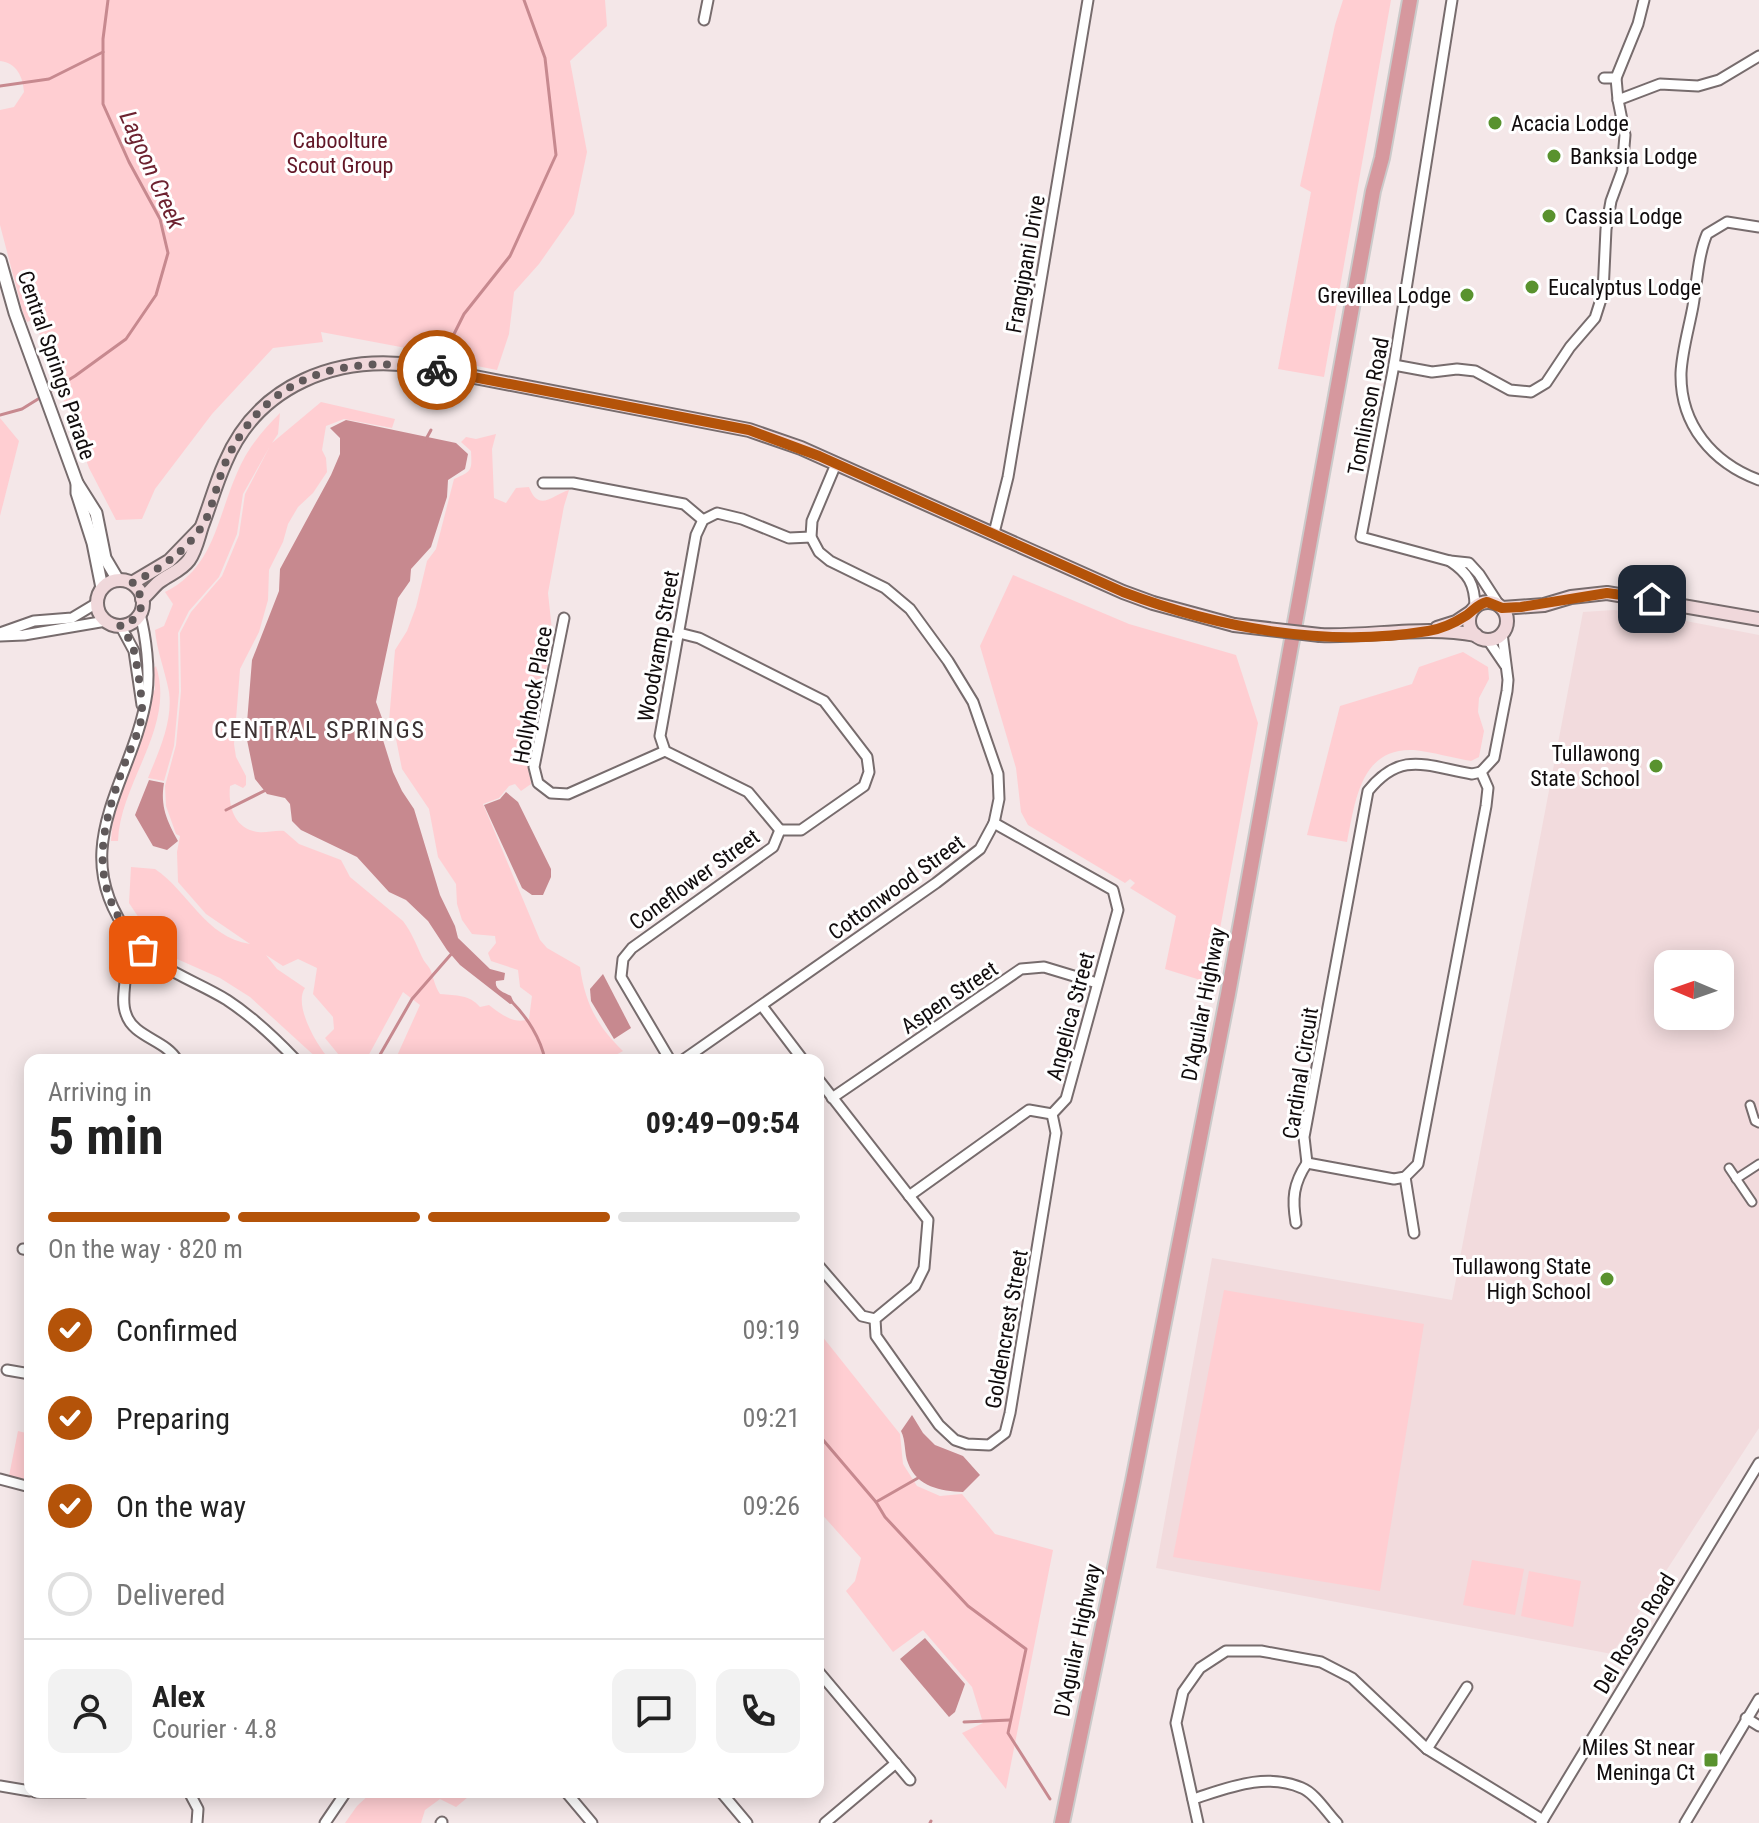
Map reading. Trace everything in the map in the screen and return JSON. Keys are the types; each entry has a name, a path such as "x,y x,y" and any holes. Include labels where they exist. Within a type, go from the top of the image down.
{"highway":[{"name":"D'Aguilar Highway","path":"1373,191 1375,155 1401,0"},
{"name":"D'Aguilar Highway","path":"1062,1823 1133,1481 1228,994 1410,0"}],"main road":[{"path":"202,527 169,561 132,583 118,580 102,588 97,603 106,621 128,624 140,614 142,599 161,580 186,564 198,542 226,462 253,419 284,392 306,379 331,369 386,362 749,430 836,464 1133,596 1234,625 1320,635 1431,631 1482,638 1504,631 1520,617 1544,605 1607,593 1759,619"},
{"path":"132,583 142,599"},
{"path":"1431,631 1456,622 1487,602 1500,606 1544,605"},
{"path":"1500,606 1507,618 1504,631"},
{"path":"1473,609 1470,625 1482,638"}],"street":[{"path":"704,20 708,0"},
{"name":"Frangipani Drive","path":"994,533 1008,477 1088,0"},
{"name":"Tomlinson Road","path":"1452,0 1394,365 1361,537 1474,567 1500,606"},
{"path":"1394,365 1432,372 1457,369 1475,371 1510,390 1531,392 1546,383 1570,347 1595,318 1603,293 1606,229 1611,201 1622,171 1625,135 1616,78 1638,24 1644,0"},
{"path":"1618,100 1660,84 1698,86 1719,80 1759,56"},
{"path":"1604,78 1616,78"},
{"path":"1759,227 1727,222 1707,234 1681,371 1684,400 1697,433 1707,447 1729,467 1759,480"},
{"name":"Central Springs Parade","path":"0,260 77,483 96,513 105,558 118,580"},
{"path":"543,483 573,483 684,504 703,520 717,513 742,519 789,538 811,537 812,521 836,464"},
{"name":"Central Springs Parade","path":"77,483 102,588"},
{"name":"Woodvamp Street","path":"703,520 696,535 660,736 665,751 748,792 780,830"},
{"name":"Cottonwood Street","path":"692,1054 980,849 994,823 999,799 998,774 973,702 948,661 910,609 885,588 830,561 819,552 811,537"},
{"path":"1450,561 1468,575 1475,593 1473,609"},
{"path":"0,635 34,621 72,618 97,603"},
{"path":"140,614 147,682 143,708 108,809 103,833 104,875 111,900 132,937 153,959 241,1010 290,1054"},
{"name":"Hollyhock Place","path":"564,618 534,767 538,783 551,793 568,794 665,751"},
{"path":"0,635 24,635 106,621"},
{"path":"120,625 134,651 143,708"},
{"path":"1414,1233 1405,1177 1418,1164 1486,806 1488,788 1481,772 1494,758 1507,691 1504,631"},
{"name":"Coneflower Street","path":"666,1054 621,977 623,959 632,948 773,847 780,830 801,830 864,786 869,772 867,757 824,701 699,638 679,633"},
{"path":"1482,638 1507,667"},
{"name":"Cardinal Circuit","path":"1405,1177 1394,1179 1307,1163 1304,1137 1368,791 1381,774 1406,762 1472,774 1481,772"},
{"name":"Angelica Street","path":"994,823 1113,890 1118,910 1066,1099 1052,1114"},
{"name":"Aspen Street","path":"832,1098 1021,969 1044,967 1097,983"},
{"path":"125,982 125,1011 129,1021 173,1054"},
{"path":"762,1006 798,1054"},
{"path":"824,1087 928,1220 924,1268 915,1286 875,1319 862,1316 824,1272"},
{"path":"1750,1105 1757,1118"},
{"path":"909,1196 1029,1110 1052,1114"},
{"name":"Goldencrest Street","path":"875,1319 876,1336 946,1433 967,1444 989,1445 1005,1433 1056,1133 1052,1114"},
{"path":"1296,1223 1292,1201 1297,1178 1307,1163"},
{"path":"1736,1179 1759,1164"},
{"path":"1729,1168 1752,1202"},
{"path":"7,1370 24,1373"},
{"name":"Del Rosso Road","path":"1542,1822 1759,1463"},
{"path":"0,1479 24,1485"},
{"path":"1198,1823 1176,1723 1183,1692 1200,1668 1226,1651 1261,1651 1321,1662 1352,1678 1427,1749 1542,1822"},
{"path":"824,1678 910,1780"},
{"path":"1427,1749 1467,1687"},
{"path":"1685,1823 1759,1699"},
{"path":"1746,1718 1759,1726"},
{"path":"825,1823 896,1763"},
{"path":"1193,1799 1257,1780 1284,1784 1304,1788 1337,1823"},
{"path":"0,1786 24,1790"},
{"path":"192,1798 198,1809 197,1823"},
{"path":"325,1823 341,1798"},
{"path":"574,1798 592,1823"},
{"path":"726,1798 747,1823"}],"shaded area":[{"path":"346,420 456,443 468,454 465,469 448,480 447,497 431,547 411,569 410,581 398,598 376,702 393,772 414,809 440,895 458,938 490,969 505,973 504,980 496,981 496,984 500,991 511,996 514,1003 510,1004 460,965 428,921 406,900 389,892 357,857 301,830 292,821 290,804 285,798 267,794 255,779 246,735 252,660 279,591 280,569 340,454 340,438 330,428"},
{"name":"Tullawong State High School","path":"1614,610 1644,613 1759,635 1759,1428 1612,1654 1156,1568 1212,1258 1452,1300 1583,612"},
{"path":"149,780 164,783 165,813 178,841 167,850 153,846 135,815"},
{"path":"506,792 518,802 551,869 543,895 532,895 522,888 484,805 500,799"},
{"path":"603,974 631,1028 614,1039 591,1001 590,989"},
{"path":"912,1415 935,1445 963,1456 980,1475 963,1492 931,1486 912,1471 901,1431"},
{"path":"925,1638 965,1684 955,1712 949,1717 900,1659"}],"green space":[{"name":"Caboolture Scout Group","path":"0,0 605,0 607,26 570,61 587,152 574,214 539,264 514,292 509,334 497,370 321,332 323,342 273,348 212,414 155,489 142,519 116,520 89,468 34,319 27,322 23,313 0,225 0,110 14,107 24,92 18,72 0,61"},
{"path":"1343,0 1391,0 1324,377 1278,369 1311,192 1300,186"},
{"path":"321,402 395,419 392,428 344,419 326,426 322,450 327,472 288,524 269,570 268,600 259,632 240,669 234,744 236,757 246,776 246,785 243,788 235,784 230,786 234,815 250,830 284,831 299,844 341,860 350,877 403,921 440,994 467,998 480,1007 489,1005 513,1020 529,1019 532,996 520,987 518,970 491,961 488,953 496,943 495,936 472,934 462,920 456,884 438,857 429,809 402,769 389,721 395,650 407,631 416,607 427,561 436,549 454,479 471,467 471,451 461,442 466,437 476,439 496,434 492,449 494,498 506,503 516,488 529,487 533,495 542,501 569,490 548,593 552,630 547,667 537,690 538,716 528,765 531,784 521,791 515,784 509,786 499,798 483,804 540,940 547,948 580,967 585,992 594,1013 623,1051 618,1054 398,1054 420,1005 403,992 369,1054 338,1054 325,1038 334,1029 333,1017 313,994 317,968 298,959 283,966 266,955 277,969 305,988 302,995 304,1015 326,1054 312,1054 250,997 220,978 177,959 153,939 129,903 131,867 155,869 221,933 250,944 206,914 178,882 180,836 176,834 166,806 165,786 176,745 181,691 180,633 191,612 222,576 239,535 245,494 270,446 243,494 237,534 219,577 189,611 178,633 179,692 174,746 164,781 148,778 169,714 169,692 155,630 164,626 173,604 165,592 194,570 204,556 245,456 280,413 278,434 272,443"},
{"path":"0,418 19,441 0,516"},
{"path":"1013,575 1129,624 1236,655 1258,723 1210,983 1165,969 1176,916 1130,888 1135,883 1130,879 1125,883 1028,825 1021,812 1016,768 980,646"},
{"path":"1463,652 1488,667 1489,679 1479,698 1478,712 1484,731 1479,757 1471,761 1414,750 1396,751 1382,758 1363,780 1347,842 1307,835 1340,706 1412,684 1419,667"},
{"path":"156,666 160,689 159,711 121,819 118,841 111,841 118,803 150,710"},
{"path":"1224,1290 1424,1324 1380,1591 1173,1557"},
{"path":"824,1339 900,1434 903,1464 917,1486 940,1496 962,1494 995,1534 1053,1550 1006,1789 962,1733 983,1723 972,1687 923,1630 893,1652 846,1591 855,1581 861,1558 824,1517"},
{"path":"18,1431 24,1432 24,1480 9,1476"},
{"path":"1472,1560 1524,1569 1515,1615 1463,1605"},
{"path":"1529,1571 1581,1581 1573,1627 1521,1616"},
{"path":"366,1798 467,1798 456,1807 440,1799 425,1810 421,1823 345,1823"}],"waterway":[{"name":"Lagoon Creek","path":"0,415 22,409 126,339 156,295 168,253 160,219 129,162 103,104 103,39 108,0"},
{"path":"444,354 464,314 510,256 556,155 545,58 524,0"},
{"path":"0,86 49,79 103,52"},
{"path":"425,441 431,430"},
{"path":"226,810 266,790"},
{"path":"380,1054 412,999 453,952"},
{"path":"512,1002 533,1029 543,1054"},
{"path":"824,1441 885,1517 968,1606 1026,1649 1008,1733 1050,1799"},
{"path":"876,1502 918,1478"},
{"path":"964,1722 1010,1720"}],"way so far":[{"path":"143,950 121,922 111,900 102,851 108,809 143,708 134,651 120,625 128,624 140,614 142,599 132,583 159,569 202,527 237,441 253,419 284,392 319,374 357,364 386,362 437,370"}],"place":[{"name":"Acacia Lodge","path":"1495,123"},
{"name":"Banksia Lodge","path":"1554,156"},
{"name":"Cassia Lodge","path":"1549,216"},
{"name":"Eucalyptus Lodge","path":"1532,287"},
{"name":"Grevillea Lodge","path":"1467,295"},
{"name":"Tullawong State School","path":"1656,766"},
{"name":"Tullawong State High School","path":"1607,1279"},
{"name":"Miles St near Meninga Ct","path":"1711,1760"}],"district":[{"name":"CENTRAL SPRINGS","path":"320,730"}],"route":[{"path":"437,370 749,430 801,448 1123,592 1234,625 1320,635 1398,634 1431,631 1456,622 1481,603 1487,602 1502,608 1521,607 1607,593 1652,599"}]}
